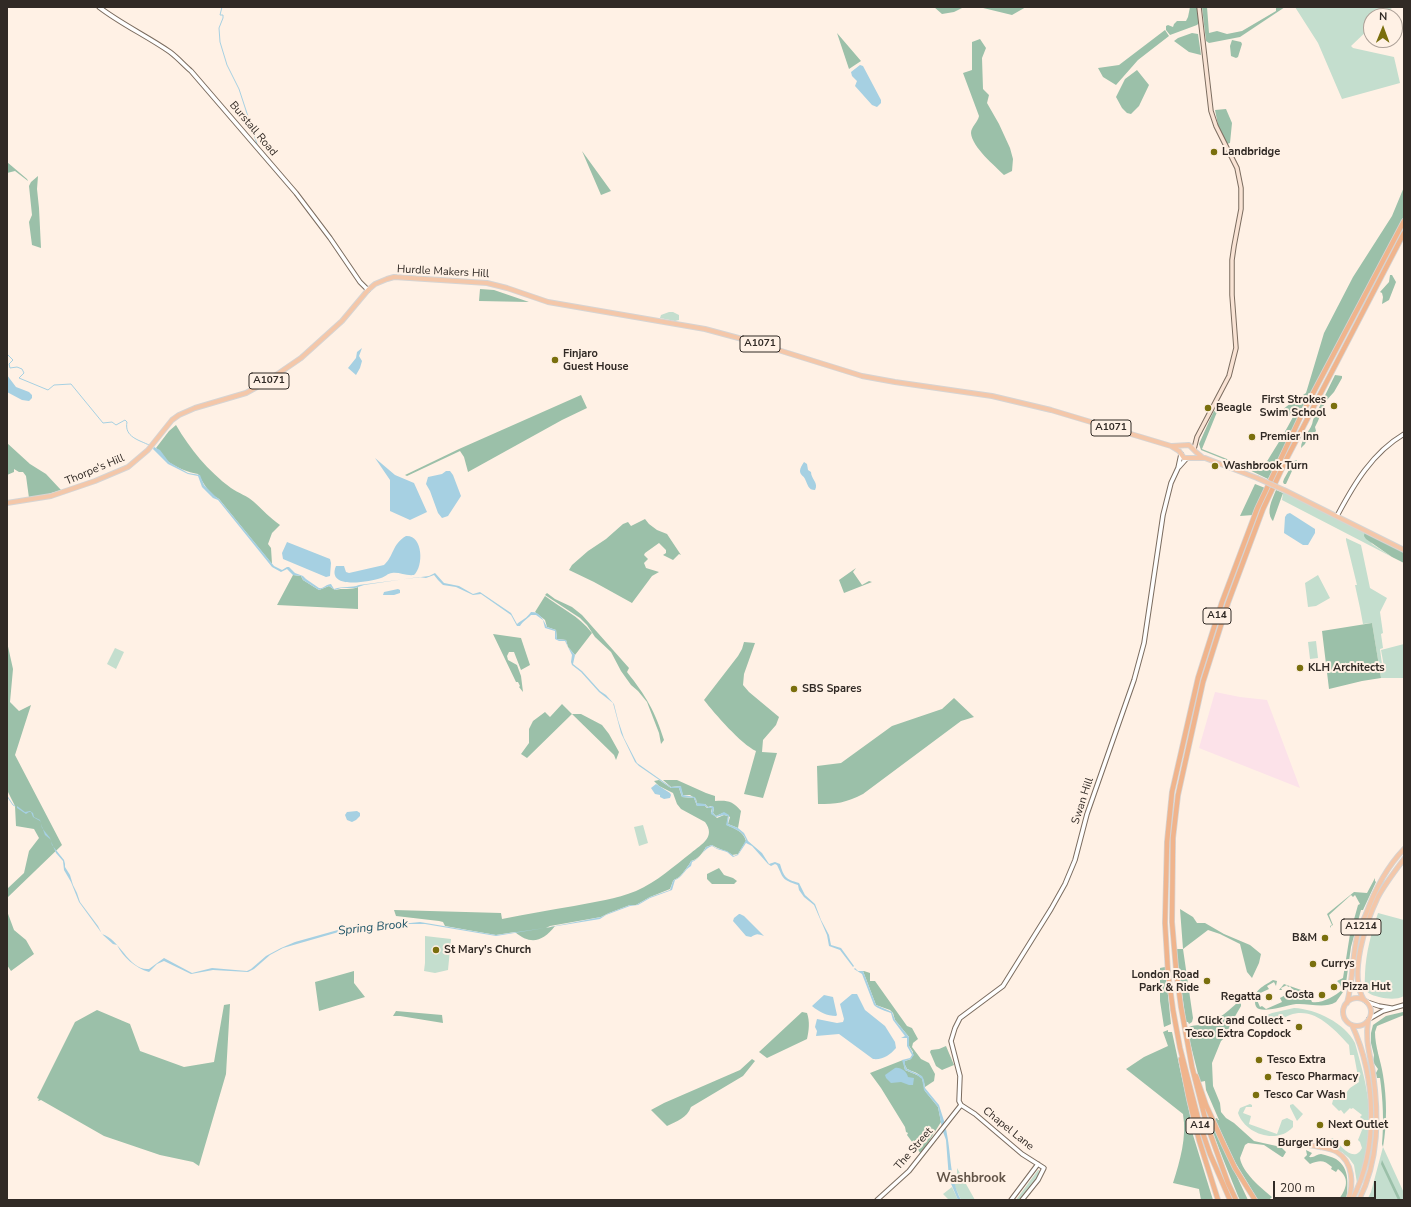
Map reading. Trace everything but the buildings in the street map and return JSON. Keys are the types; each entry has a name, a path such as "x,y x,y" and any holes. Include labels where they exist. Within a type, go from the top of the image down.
{"highway":[{"name":"A14","path":"1218,1200 1199,1140 1181,1063 1168,973 1165,923 1167,842 1172,792 1198,678 1222,602 1257,509 1301,416 1404,221"},
{"name":"A14","path":"1236,1200 1225,1176 1206,1122 1192,1067 1180,1007 1172,922 1173,838 1178,795 1203,682 1228,602 1263,509 1287,458 1404,233"},
{"name":"A14","path":"1180,1048 1199,1122 1210,1154 1230,1200"},
{"name":"A14","path":"1192,1067 1198,1078 1206,1105 1226,1151 1255,1200"}],"main road":[{"path":"1189,458 1194,454 1197,437 1229,376 1235,355 1236,339 1232,295 1232,260 1242,200 1241,182 1237,168 1216,126 1211,111 1199,7"},
{"name":"Hurdle Makers Hill","path":"368,290 375,284 387,279 416,278 487,283 507,288 542,301 705,329 746,340 862,376 992,396 1051,410 1171,446"},
{"name":"Thorpe's Hill","path":"7,503 51,496 96,481 128,467 148,450 166,426 179,415 204,404 250,391 301,358 342,322 368,290"},
{"path":"1197,437 1185,445 1181,450 1181,454 1183,457 1189,458 1202,457"},
{"path":"1185,445 1192,446 1194,450 1202,457 1286,491 1404,550"},
{"name":"A1071","path":"1171,446 1185,445"},
{"name":"A1071","path":"1171,446 1181,454"},
{"name":"A1214","path":"1347,1003 1351,988 1358,935 1373,895 1382,878 1395,858 1404,849"},
{"name":"A1214","path":"1366,1001 1360,990 1358,979 1359,960 1363,937 1378,897 1404,860"},
{"path":"1352,1200 1366,1164 1370,1138 1371,1116 1370,1093 1365,1063 1352,1025 1346,1020 1343,1014 1344,1007 1347,1003 1357,998 1366,1001 1371,1009 1366,1037 1376,1096 1377,1124 1375,1152 1371,1170 1359,1200"},
{"path":"1352,1025 1359,1026 1369,1020"},
{"path":"1298,1146 1303,1144 1331,1150 1340,1154 1347,1163 1351,1173 1351,1188 1348,1200"}],"street":[{"name":"Burstall Road","path":"99,7 114,19 172,53 191,71 296,193 330,238 360,282 368,290"},
{"path":"1337,516 1367,466 1384,449 1404,434"},
{"name":"Swan Hill","path":"961,1105 960,1076 951,1041 955,1028 960,1018 1003,986 1051,909 1065,884 1075,860 1087,814 1134,680 1144,643 1163,515 1181,454"},
{"name":"Swan Hill","path":"1178,468 1189,458"},
{"path":"1366,1001 1379,1006 1392,1008"},
{"path":"1369,1020 1378,1013 1404,1005"},
{"name":"The Street","path":"877,1200 909,1170 961,1105"},
{"name":"Chapel Lane","path":"961,1105 975,1114 1022,1154 1044,1168 1038,1180 1022,1200"},
{"path":"1011,1200 1038,1164"}],"shaded area":[{"path":"1215,692 1267,700 1300,788 1199,748"}],"green space":[{"path":"934,7 964,7 954,12 942,14"},
{"path":"979,7 1026,7 1012,15"},
{"path":"1190,7 1199,7 1199,23 1170,35 1166,30 1166,26 1168,25 1173,27 1177,21 1186,21"},
{"path":"1202,7 1207,7 1209,33 1217,31 1227,34 1242,31 1276,11 1276,7 1285,7 1240,37 1209,43 1206,41"},
{"path":"1295,7 1393,7 1363,8 1363,35 1351,46 1353,48 1394,57 1400,83 1342,99 1318,43"},
{"path":"1165,30 1169,36 1138,60 1116,85 1103,77 1098,68 1119,65"},
{"path":"837,33 861,61 849,69"},
{"path":"1192,33 1198,34 1201,55 1189,52 1174,41"},
{"path":"980,39 986,48 982,58 983,89 989,95 987,103 999,124 1010,148 1013,159 1012,171 1004,175 975,144 971,133 979,116 963,73 972,70 972,42"},
{"path":"1232,40 1241,42 1242,44 1238,57 1236,58 1231,56 1230,46"},
{"path":"1137,70 1149,85 1139,106 1131,114 1127,113 1122,108 1116,97 1125,79"},
{"path":"1226,109 1232,123 1230,143 1227,144 1218,125 1215,110"},
{"path":"582,151 611,191 601,195"},
{"path":"7,162 28,181 15,171 7,173"},
{"path":"38,176 37,189 41,248 32,245 29,222 32,215 29,186"},
{"path":"1404,187 1404,218 1331,354 1268,479 1241,466 1201,450 1199,444 1214,411 1217,412 1202,449 1261,471 1293,417 1283,413 1282,410 1306,393 1324,333 1353,277 1392,216"},
{"path":"1390,275 1392,275 1396,282 1389,300 1382,304 1383,297 1382,293 1380,292 1389,282"},
{"path":"480,289 494,290 529,302 479,301"},
{"path":"669,312 679,315 679,320 675,321 660,318 661,315"},
{"path":"1335,375 1342,376 1342,378 1334,392 1325,402 1315,427 1316,431 1309,434 1305,444 1301,448 1301,444 1311,427"},
{"path":"581,395 587,408 562,420 468,472 464,457 460,451 407,476 405,475 459,449"},
{"path":"176,425 187,443 207,467 231,488 252,500 280,525 272,533 268,544 271,548 272,564 219,499 210,492 198,474 186,471 173,465 166,460 156,448 169,431"},
{"path":"7,443 30,464 46,474 61,490 42,496 29,498 26,476 23,472 19,472 14,469 14,472 7,475"},
{"path":"1297,460 1286,484 1284,484 1284,479 1294,461"},
{"path":"1255,484 1265,488 1253,515 1240,516"},
{"path":"1276,490 1283,493 1273,521 1270,517 1270,509"},
{"path":"1286,491 1365,530 1372,544 1392,557 1282,500 1283,493"},
{"path":"645,519 657,530 667,534 681,555 679,554 673,560 663,555 666,553 666,550 659,543 645,553 644,555 648,559 644,563 646,568 659,572 652,576 632,603 569,570 572,565 588,551 606,539 623,524 628,522 631,526"},
{"path":"1365,530 1404,550 1404,563 1392,557 1366,539 1364,536"},
{"path":"1346,538 1361,545 1370,588 1387,598 1380,612 1383,633 1381,634 1383,648 1380,649 1383,672 1385,672 1381,650 1404,644 1404,678 1381,678 1372,623 1363,624 1355,585 1357,585"},
{"path":"856,568 853,572 862,585 869,581 872,582 844,593 839,580"},
{"path":"293,575 301,576 303,580 319,590 329,586 335,590 358,587 358,609 277,605"},
{"path":"1318,575 1330,598 1316,606 1308,607 1305,583"},
{"path":"547,593 555,599 572,607 582,615 629,668 627,672 645,696 657,721 664,740 661,744 659,733 647,702 631,685 621,671 611,652 595,637 580,618 545,595"},
{"path":"545,596 581,621 592,633 575,655 568,647 566,640 557,639 556,630 547,627 545,620 535,612"},
{"path":"1372,623 1381,678 1329,689 1322,631"},
{"path":"493,634 521,638 530,665 521,670 514,652 509,652 507,656 508,660 517,665 521,676 523,692 519,687 518,682 516,682"},
{"path":"1316,641 1318,658 1310,659 1308,642"},
{"path":"7,642 13,669 10,702 19,711 31,705 15,755 62,845 7,898 7,889 24,873 29,851 39,838 34,829 16,826 15,806 7,790"},
{"path":"744,642 755,643 744,674 743,685 749,692 779,717 776,725 763,740 762,752 777,753 763,798 744,794 756,751 743,742 704,700 738,656"},
{"path":"115,648 124,652 116,669 107,664"},
{"path":"954,698 974,717 961,721 863,794 841,802 818,804 817,766 841,763 892,726 942,709"},
{"path":"562,704 572,714 527,758 521,754 529,743 529,729 533,721 545,712 550,717"},
{"path":"572,714 581,714 602,725 619,752 616,760 614,755"},
{"path":"659,780 671,788 679,788 682,797 694,798 697,806 712,808 711,812 717,818 724,815 728,816 727,825 741,833 746,841 738,854 732,855 712,845 706,847 700,856 691,861 680,876 673,880 670,889 650,897 636,905 630,905 601,917 550,926 546,928 555,926 546,936 536,940 526,939 515,932 496,935 445,926 443,922 439,921 396,916 394,910 501,913 502,919 605,900 628,894 644,887 665,874 703,843 709,832 705,822 681,809 677,804 673,793 659,786 654,781"},
{"path":"663,780 677,780 715,796 715,801 726,801 732,803 741,811 738,828 728,824 730,817 723,813 716,816 713,813 714,808 711,806 708,807 705,804 697,804 696,799 690,795 683,795 680,786 671,787"},
{"path":"643,825 648,843 639,846 634,827"},
{"path":"719,868 724,875 737,881 734,884 712,884 707,879 707,874"},
{"path":"1375,878 1376,882 1363,910 1361,910 1351,947 1346,983 1343,992 1336,1002 1327,1005 1296,1004 1267,1010 1257,1008 1255,1003 1256,994 1257,991 1263,986 1273,980 1277,981 1276,986 1274,982 1267,986 1269,989 1256,995 1260,1007 1262,1006 1266,1009 1282,1002 1280,998 1293,991 1290,986 1304,991 1307,990 1312,1002 1320,1002 1328,999 1342,990 1337,981 1343,978 1350,934 1358,905 1360,904 1355,895 1353,897 1351,895 1329,915 1333,925 1331,928 1330,926 1332,925 1327,914 1354,892 1367,893"},
{"path":"1180,909 1193,917 1197,923 1205,923 1224,934 1250,945 1261,954 1259,963 1252,978 1247,972 1240,944 1220,934 1208,930 1183,949"},
{"path":"7,911 14,930 26,940 34,954 11,971 7,965"},
{"path":"1378,913 1404,920 1404,996 1395,999 1382,998 1372,995 1368,993 1365,988 1368,951"},
{"path":"425,936 451,939 448,970 435,973 424,971"},
{"path":"1177,949 1183,949 1193,1018 1192,1022 1189,1024 1186,1022 1177,958"},
{"path":"1165,967 1171,1024 1164,1027 1160,1001 1160,968"},
{"path":"354,971 354,983 365,997 319,1011 315,982"},
{"path":"863,971 870,973 870,981 875,981 907,1026 912,1028 918,1039 913,1043 912,1047 921,1059 929,1063 935,1074 934,1081 925,1087 921,1076 907,1069 905,1065 905,1061 911,1059 913,1052 909,1046 909,1037 895,1020 893,1013 890,1010 876,1005"},
{"path":"1284,984 1287,985 1281,988 1282,990 1279,990"},
{"path":"1238,1002 1241,1006 1230,1025 1229,1028 1231,1032 1221,1041 1212,1063 1213,1086 1220,1103 1221,1112 1226,1118 1234,1123 1254,1141 1281,1147 1286,1152 1282,1157 1264,1145 1248,1143 1245,1145 1240,1158 1244,1169 1272,1197 1270,1199 1271,1200 1258,1200 1235,1162 1215,1119 1217,1118 1219,1120 1206,1090 1205,1081 1200,1082 1187,1030 1192,1026 1207,1025 1212,1023"},
{"path":"230,1004 226,1074 199,1166 193,1162 160,1155 104,1136 41,1100 38,1101 39,1099 37,1098 75,1022 97,1010 130,1024 140,1051 184,1067 214,1062 224,1005"},
{"path":"1294,1008 1311,1011 1329,1018 1344,1029 1355,1043 1368,1096 1369,1109 1368,1135 1364,1163 1357,1183 1354,1165 1349,1158 1342,1152 1324,1145 1331,1138 1333,1138 1351,1154 1359,1152 1362,1148 1358,1140 1362,1130 1356,1125 1362,1119 1360,1117 1362,1115 1353,1108 1350,1108 1344,1114 1332,1104 1333,1100 1339,1095 1342,1098 1350,1088 1359,1082 1354,1055 1350,1055 1349,1045 1337,1032 1315,1016 1299,1013 1287,1016 1271,1025 1264,1022 1265,1016"},
{"path":"396,1011 442,1015 443,1023 393,1016"},
{"path":"802,1012 807,1013 808,1016 809,1026 807,1039 767,1058 759,1052"},
{"path":"1403,1012 1404,1015 1377,1026 1375,1032 1386,1102 1383,1147 1381,1086 1380,1078 1377,1078 1376,1073 1378,1069 1373,1062 1374,1055 1371,1043 1371,1033 1373,1025 1386,1016"},
{"path":"1168,1030 1168,1032 1172,1032 1193,1135 1213,1200 1201,1200 1199,1189 1173,1183 1183,1140 1183,1114 1126,1069 1144,1057 1168,1046 1163,1032"},
{"path":"946,1046 954,1065 942,1070 936,1066 930,1052 931,1050"},
{"path":"752,1059 755,1061 743,1076 691,1107 687,1114 678,1121 667,1126 651,1110 740,1070"},
{"path":"903,1060 905,1070 922,1078 925,1091 938,1107 941,1122 921,1154 907,1135 908,1133 906,1132 905,1127 870,1073"},
{"path":"1250,1104 1252,1107 1246,1107 1243,1113 1251,1116 1249,1124 1277,1134 1282,1120 1287,1118 1293,1121 1293,1127 1279,1135 1270,1136 1262,1135 1254,1131 1247,1127 1238,1113 1240,1108"},
{"path":"1293,1104 1303,1114 1297,1121 1290,1107 1290,1105"},
{"path":"1209,1120 1248,1200 1240,1200 1238,1196"},
{"path":"1383,1147 1404,1193 1404,1200 1367,1200 1371,1192"},
{"path":"1306,1150 1312,1153 1309,1157 1321,1154 1327,1155 1341,1163 1346,1172 1347,1178 1347,1200 1339,1199 1344,1191 1346,1183 1342,1172 1338,1169 1336,1172 1331,1169 1332,1167 1324,1162 1319,1161 1310,1164 1304,1158 1307,1155"},
{"path":"1382,1160 1401,1200 1398,1200 1381,1164"},
{"path":"957,1168 975,1200 961,1200 953,1182 957,1180"},
{"path":"1038,1170 1038,1177 1020,1200 1016,1200"},
{"path":"952,1187 958,1200 949,1200 943,1194"}],"water":[{"path":"860,65 863,66 881,100 881,103 877,107 872,105 855,86 857,81 852,76 851,72"},
{"path":"362,348 359,356 362,361 356,375 348,368 356,358 357,352"},
{"path":"7,375 16,387 29,392 32,395 32,398 29,401 22,400 7,392"},
{"path":"154,447 160,450 169,462 188,473 200,475 204,485 219,499 274,566 282,570 289,567 295,573 303,576 319,588 331,584 334,589 341,588 335,590 329,586 319,590 303,580 301,576 293,575 287,569 281,572 272,567 218,500 213,498 202,487 198,476 188,474 168,464 153,449"},
{"path":"375,458 395,475 414,483 427,512 410,520 390,511 390,480"},
{"path":"804,462 807,464 808,470 811,472 816,485 815,490 810,488 800,472"},
{"path":"446,471 450,471 453,475 461,496 448,516 442,518 438,513 426,484 428,477 442,474"},
{"path":"1290,513 1315,529 1315,533 1308,545 1303,545 1284,533 1285,517"},
{"path":"406,536 412,537 416,540 419,546 419,565 414,575 391,573 381,578 359,582 350,582 337,579 335,574 336,566 344,566 346,572 349,573 384,565 401,539"},
{"path":"287,542 330,559 330,576 326,577 283,559 282,553"},
{"path":"435,573 444,583 459,586 473,594 480,592 511,613 517,624 531,612 537,613 543,620 536,615 531,615 520,626 517,626 511,615 481,594 473,595 456,587 443,585 434,575 426,578 420,577 429,576"},
{"path":"402,579 364,585 355,588 341,588"},
{"path":"398,589 400,590 400,593 394,595 383,595 384,592"},
{"path":"543,621 547,627 556,630 557,639 566,640 568,647 565,641 555,639 555,631 545,628"},
{"path":"568,647 575,655 573,664 582,671 614,704 624,738 637,763 671,787 681,786 683,795 695,797 697,803 705,804 708,807 713,806 713,813 716,816 724,812 729,815 728,824 738,828 744,833 748,841 762,853 769,864 775,862 780,864 786,877 799,883 805,895 815,904 829,935 831,945 841,948 854,966 853,967 840,950 829,946 827,935 814,905 804,897 799,890 798,885 786,880 782,876 777,865 775,864 771,866 768,864 752,846 746,843 738,855 733,857 727,852 717,849 712,846 702,854 706,847 712,845 716,848 727,851 734,856 738,854 746,840 745,837 741,832 726,825 728,816 724,815 716,817 711,814 712,808 697,806 694,798 682,797 679,788 671,788 635,762 621,733 613,703 599,692 581,672 572,665 572,655"},
{"path":"656,784 670,793 670,798 664,799 660,797 660,795 655,794 651,788"},
{"path":"17,806 25,812 30,811 33,813 34,817 40,820 41,823 33,817 31,812 26,814 17,808"},
{"path":"357,811 360,813 360,816 356,820 352,822 347,820 345,815 347,812"},
{"path":"43,829 50,838 51,841 45,835"},
{"path":"53,847 64,860 65,867 70,875 80,902 98,926 101,933 79,902 71,882 64,870 63,861"},
{"path":"700,856 692,862 691,866 679,878 675,880 672,890 650,898 638,905 630,906 606,915 600,919 545,928 601,917 630,905 636,905 650,897 670,890 673,880 682,874 691,861"},
{"path":"739,914 744,916 764,936 758,934 751,937 746,936 733,921"},
{"path":"420,922 496,935 545,928 496,936 425,924 380,927 377,930 375,928 377,929 381,926"},
{"path":"371,926 373,927 352,928"},
{"path":"348,927 349,929 283,948 270,955 254,969 248,972 213,970 191,974 164,961 157,964 149,972 130,962 117,945 130,960 142,968 149,969 164,958 192,973 212,968 247,971 266,956 295,942"},
{"path":"102,934 108,937 117,945 113,944"},
{"path":"855,968 858,971 863,971 876,1005 892,1012 895,1020 909,1037 909,1046 914,1055 911,1059 905,1061 905,1065 907,1069 922,1076 925,1088 939,1105 945,1124 942,1128 938,1107 924,1090 922,1079 905,1070 902,1060 910,1058 912,1055 907,1046 907,1038 901,1038 905,1036 893,1020 891,1013 874,1005 862,974 854,969"},
{"path":"852,994 857,994 865,1010 885,1026 895,1042 896,1048 891,1053 880,1059 873,1059 839,1034 816,1036 817,1031 815,1027 817,1019 837,1023 843,1022 844,1019 840,1004"},
{"path":"824,995 833,997 836,1016 823,1013 812,1006"},
{"path":"895,1068 903,1070 908,1077 914,1078 913,1085 901,1082 891,1083 885,1075"},
{"path":"945,1125 952,1172 961,1200 958,1200 949,1179 946,1140 942,1129"}],"waterway":[{"path":"222,7 220,15 223,15 223,18 219,28 220,42 227,65 239,89 257,144"},
{"path":"7,354 13,360 9,364 10,368 17,367 22,369 24,373 19,378 48,390 54,385 71,384 103,423 112,422 116,425 125,420 127,422 130,435 149,445"},
{"name":"Spring Brook","path":"7,796 15,806"}],"place":[{"name":"Landbridge","path":"1214,152"},
{"name":"Finjaro Guest House","path":"555,360"},
{"name":"First Strokes Swim School","path":"1334,406"},
{"name":"Beagle","path":"1208,408"},
{"name":"Premier Inn","path":"1252,437"},
{"name":"Washbrook Turn","path":"1215,466"},
{"name":"KLH Architects","path":"1300,668"},
{"name":"SBS Spares","path":"794,689"},
{"name":"B&M","path":"1325,938"},
{"name":"St Mary's Church","path":"436,950"},
{"name":"Currys","path":"1313,964"},
{"name":"London Road Park & Ride","path":"1207,981"},
{"name":"Pizza Hut","path":"1334,987"},
{"name":"Costa","path":"1322,995"},
{"name":"Regatta","path":"1269,997"},
{"name":"Click and Collect - Tesco Extra Copdock","path":"1299,1027"},
{"name":"Tesco Extra","path":"1259,1060"},
{"name":"Tesco Pharmacy","path":"1268,1077"},
{"name":"Tesco Car Wash","path":"1256,1095"},
{"name":"Next Outlet","path":"1320,1125"},
{"name":"Burger King","path":"1347,1143"}],"district":[{"name":"Washbrook","path":"971,1179"}]}
